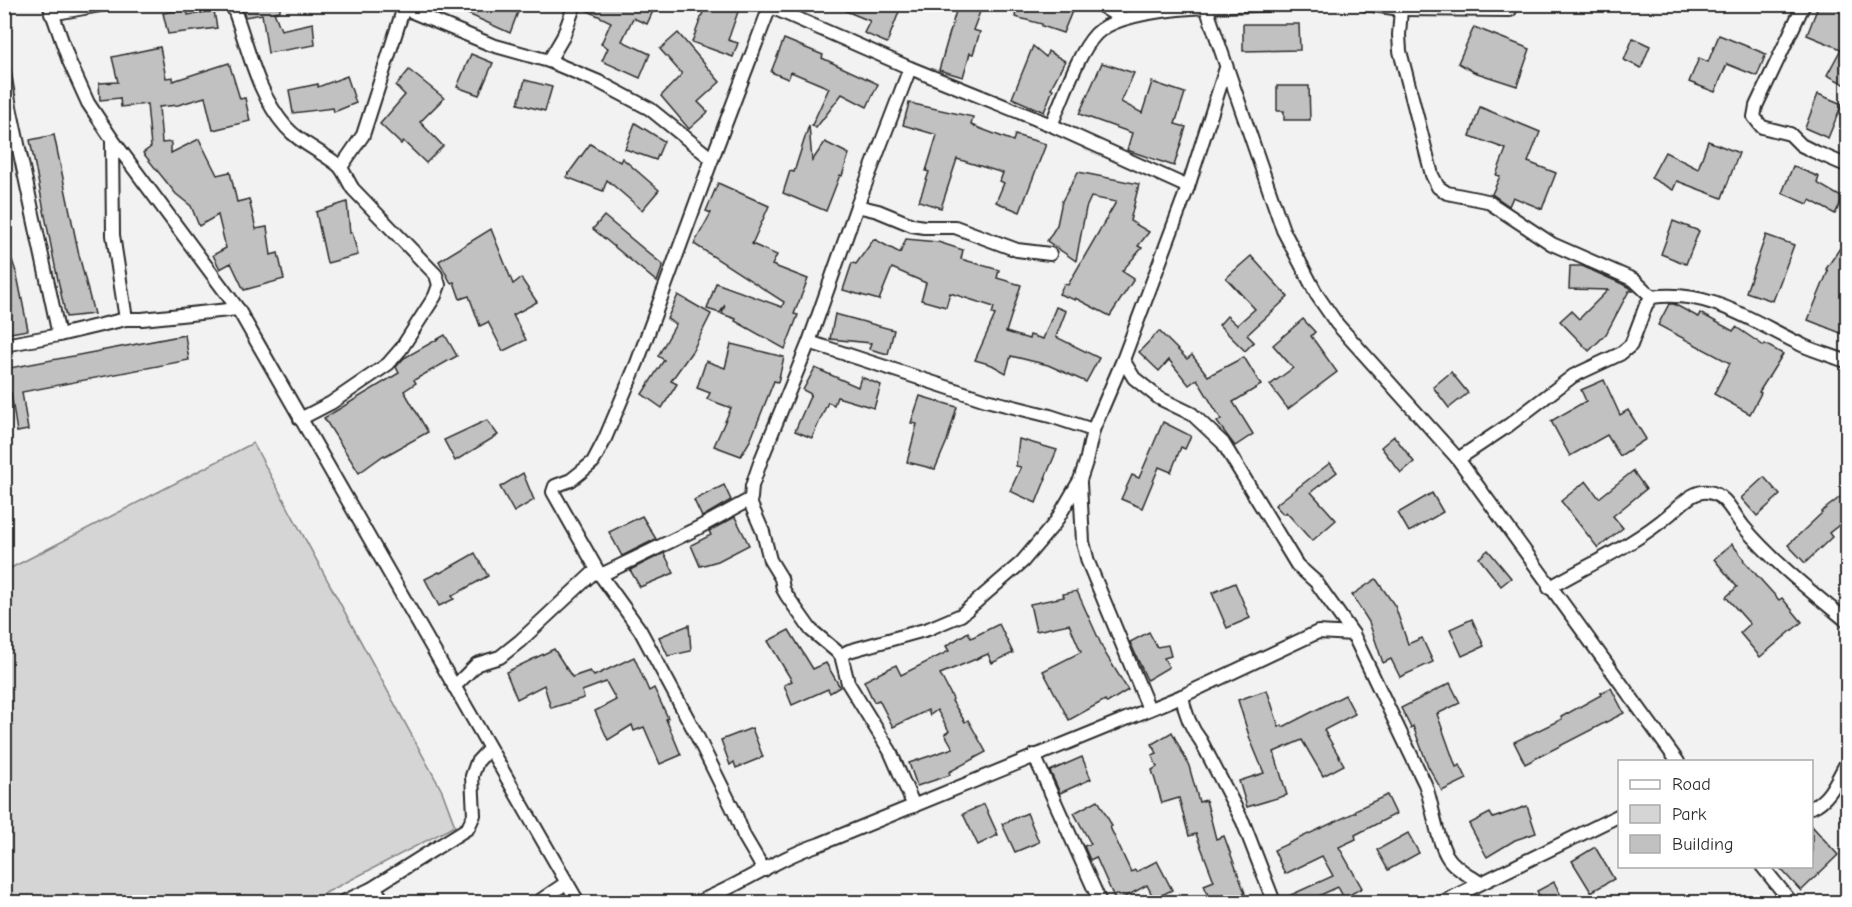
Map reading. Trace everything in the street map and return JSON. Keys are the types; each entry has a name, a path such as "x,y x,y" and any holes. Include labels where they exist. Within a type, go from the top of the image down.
{"street":[{"path":"106,4 50,9 69,61 88,103 238,309 578,903"},
{"path":"232,4 262,90 272,108 286,127 301,141 341,167 353,189 436,275 439,285 424,314 388,364 331,403 300,419"},
{"path":"549,61 563,38 575,4"},
{"path":"1098,4 1123,19"},
{"path":"1051,125 1086,47 1097,33 1111,23 1123,19 1206,6 1290,4"},
{"path":"1365,4 1401,9 1510,10"},
{"path":"1804,4 1756,106 1754,117 1762,127 1790,134 1812,152 1848,166"},
{"path":"341,167 363,135 404,6 492,45 549,61 599,82 650,110 711,159"},
{"path":"764,870 744,836 694,730 640,630 600,574 554,492 555,486 571,480 593,462 604,441 637,363 711,159 771,6 910,68 1051,125 1188,187"},
{"path":"1206,6 1283,230 1317,295 1337,324 1458,459 1549,588 1677,760"},
{"path":"1401,9 1400,51 1432,175 1438,187 1446,193 1487,201 1552,244 1627,275 1652,297 1688,296 1705,299 1727,307 1806,346 1848,362"},
{"path":"454,687 477,664 500,657 520,641 592,574 600,574 698,528 751,498 752,486 761,459 809,342 857,206 910,68"},
{"path":"841,656 849,651 928,628 961,615 997,582 1013,571 1056,523 1080,480 1093,430 1123,360 1188,187 1226,68"},
{"path":"4,73 59,335"},
{"path":"112,139 113,235 126,319"},
{"path":"857,206 878,211 912,225 955,227 1017,250 1050,255"},
{"path":"1458,459 1509,425 1573,376 1620,354 1631,345 1646,305 1652,297"},
{"path":"4,345 126,319 238,309"},
{"path":"809,342 986,400 1050,416 1093,430"},
{"path":"1123,360 1134,378 1160,398 1192,414 1223,443 1297,565 1316,582 1353,634 1425,784 1431,799 1442,846 1455,865 1480,883"},
{"path":"1080,480 1081,525 1088,562 1149,709"},
{"path":"1549,588 1596,560 1624,547 1656,526 1696,493 1709,492 1720,496 1763,548 1848,622"},
{"path":"748,500 764,532 770,560 781,578 781,584 787,596 811,630 841,656 848,683 890,752 914,806"},
{"path":"698,903 793,853 1182,696 1318,632 1353,634"},
{"path":"1182,696 1186,716 1192,730 1201,741 1243,822 1274,903"},
{"path":"342,903 370,890 468,828 474,815 472,776 477,762 489,749"},
{"path":"1034,755 1100,903"},
{"path":"1813,806 1824,799 1848,760"},
{"path":"1443,903 1618,816"},
{"path":"1762,868 1791,903"},
{"path":"538,903 567,883"},
{"path":"370,890 378,893 384,903"}],"green space":[{"path":"253,443 442,791 455,826 308,902 5,902 5,571"}],"building":[{"path":"241,4 280,4 280,11 274,12 281,30 313,23 315,45 268,53 262,14 245,17"},
{"path":"446,4 521,4 510,33"},
{"path":"583,4 638,4 653,11 647,24 633,18 622,41 650,54 640,78 602,61 608,48 601,44 611,22 582,8"},
{"path":"706,4 727,4 739,9 728,40 738,43 733,57 692,42"},
{"path":"829,4 902,4 887,43 864,33 870,21"},
{"path":"958,4 983,4 973,30 980,32 973,54 970,53 963,77 939,70"},
{"path":"1017,4 1075,4 1063,33 1042,26 1042,24 1015,17"},
{"path":"1819,4 1848,4 1848,86 1827,75 1841,49 1807,35"},
{"path":"187,9 188,15 214,11 217,28 168,34 163,13"},
{"path":"1243,24 1299,24 1300,50 1243,51"},
{"path":"1474,27 1530,49 1517,86 1474,72 1458,63"},
{"path":"678,33 720,82 698,102 708,112 689,129 661,96 682,74 660,49"},
{"path":"1719,35 1766,54 1757,76 1727,64 1715,92 1689,82 1699,58 1708,62"},
{"path":"1633,38 1650,46 1641,68 1624,60"},
{"path":"784,39 823,55 822,58 878,84 867,107 842,94 816,128 812,125 829,88 791,72 788,79 771,72"},
{"path":"1033,46 1046,57 1048,51 1065,61 1051,88 1053,89 1044,112 1012,98"},
{"path":"160,47 166,78 173,77 173,81 229,63 240,99 245,98 250,121 213,130 205,97 178,105 159,107 162,143 171,142 171,153 199,139 217,175 230,172 237,202 249,199 256,229 267,227 271,255 278,253 284,279 244,290 231,263 220,269 213,255 226,248 218,215 199,226 191,206 176,194 143,153 151,147 147,104 121,107 120,98 100,100 99,83 118,82 112,57"},
{"path":"471,54 493,63 479,95 457,87"},
{"path":"1102,63 1134,73 1121,102 1142,113 1152,82 1185,93 1175,124 1186,127 1174,166 1127,150 1132,133 1079,114"},
{"path":"409,70 444,98 420,122 443,146 426,163 403,141 401,144 380,124 405,95 396,86"},
{"path":"347,76 356,103 334,112 333,108 293,113 289,90 318,84 318,87"},
{"path":"525,80 552,87 545,111 518,104"},
{"path":"1277,86 1309,86 1310,120 1284,120 1284,111 1277,111"},
{"path":"1818,94 1842,104 1828,138 1805,128"},
{"path":"909,103 973,117 971,125 1013,141 1015,135 1046,144 1020,212 996,202 1004,183 1000,181 1003,173 957,159 941,208 919,201 929,172 926,171 937,135 903,125"},
{"path":"1480,107 1540,132 1528,162 1556,173 1542,209 1513,197 1509,206 1492,194 1500,176 1496,175 1506,149 1470,136"},
{"path":"635,123 664,141 656,160 625,149"},
{"path":"809,125 812,161 825,142 849,154 826,211 783,193 790,171 794,172"},
{"path":"54,135 94,314 66,317 30,140"},
{"path":"1708,141 1739,153 1722,198 1677,181 1673,190 1651,178 1665,152 1698,169"},
{"path":"590,144 620,162 622,158 659,190 642,210 607,180 603,191 566,177"},
{"path":"1793,166 1819,177 1817,183 1843,198 1835,214 1810,200 1808,204 1782,193"},
{"path":"1078,172 1139,184 1130,221 1149,232 1138,246 1142,248 1122,271 1134,279 1110,316 1075,298 1075,300 1059,294 1064,284 1068,285 1116,202 1091,197 1086,208 1076,261 1047,241 1057,225 1062,201"},
{"path":"718,183 769,206 752,244 777,255 772,265 808,279 794,314 798,315 785,349 735,321 736,319 722,314 725,305 720,313 707,309 716,283 782,307 784,302 694,244 711,213 706,211"},
{"path":"347,202 350,233 352,232 358,255 327,263 316,212"},
{"path":"604,216 663,265 657,282 593,229"},
{"path":"1673,221 1699,231 1686,264 1661,254"},
{"path":"491,229 513,284 521,278 537,302 513,315 526,340 503,351 488,322 480,326 469,296 460,299 454,282 451,283 439,261"},
{"path":"1766,235 1794,245 1773,301 1746,292"},
{"path":"1848,236 1848,336 1808,320 1828,271 1826,269"},
{"path":"874,239 900,253 906,239 938,242 963,250 961,259 999,270 997,278 1021,285 1006,332 1029,339 1030,335 1043,339 1056,307 1066,311 1056,337 1099,358 1086,382 1048,365 1011,356 1006,373 992,365 975,360 995,315 992,314 994,307 950,293 946,307 921,300 926,283 892,268 879,300 843,290 852,263 856,264"},
{"path":"8,248 17,275 28,330 4,334 4,249"},
{"path":"1251,256 1288,297 1247,335 1254,342 1245,351 1219,325 1227,316 1237,325 1255,309 1226,278"},
{"path":"1570,266 1582,266 1629,287 1633,291 1629,291 1606,334 1589,351 1560,321 1571,311 1579,319 1608,290 1569,289"},
{"path":"678,295 711,314 693,350 671,381 677,384 662,408 642,394 664,360 658,356 676,324 667,319"},
{"path":"1669,304 1674,304 1698,317 1700,313 1733,331 1736,327 1764,346 1765,344 1783,354 1759,392 1761,393 1750,414 1714,394 1730,363 1658,325"},
{"path":"835,314 894,330 888,354 869,349 871,343 830,339"},
{"path":"1303,319 1315,332 1311,336 1337,372 1288,409 1270,385 1293,368 1273,345"},
{"path":"1159,331 1187,359 1192,355 1208,376 1244,357 1261,385 1233,402 1253,434 1235,446 1217,422 1221,419 1197,379 1189,385 1169,360 1159,371 1139,352"},
{"path":"185,335 189,360 22,392 28,430 17,432 11,393 4,395 4,369"},
{"path":"445,335 457,356 414,380 416,383 404,391 428,432 384,455 359,473 324,418 399,373 396,367 404,358"},
{"path":"731,344 784,357 778,382 774,381 751,439 741,456 714,446 731,408 707,399 710,393 697,388 706,361 725,368"},
{"path":"815,368 858,387 861,377 881,385 874,408 837,397 834,405 828,402 812,438 795,431 811,394 803,390"},
{"path":"1451,372 1468,393 1449,408 1433,387"},
{"path":"1604,380 1620,415 1628,410 1646,439 1620,456 1607,435 1570,456 1551,421 1586,401 1581,390"},
{"path":"920,396 957,407 947,441 935,469 907,462 917,424 911,423"},
{"path":"487,420 498,435 455,461 444,440"},
{"path":"1163,422 1191,436 1185,449 1181,447 1171,472 1159,467 1142,508 1121,499 1132,475 1139,478"},
{"path":"1394,436 1414,462 1401,473 1381,447"},
{"path":"1019,439 1057,450 1036,503 1010,491 1021,467 1016,466"},
{"path":"1330,463 1337,472 1311,492 1336,520 1312,541 1286,512 1283,514 1275,505"},
{"path":"1633,471 1646,489 1613,516 1623,528 1598,548 1561,501 1586,481 1599,498"},
{"path":"523,473 534,500 514,512 500,487"},
{"path":"1764,477 1780,495 1757,516 1741,498"},
{"path":"724,485 731,500 702,517 694,500"},
{"path":"1848,491 1848,518 1829,533 1832,537 1805,563 1788,545 1821,512"},
{"path":"1432,493 1443,512 1409,532 1398,513"},
{"path":"642,516 656,539 622,556 609,532"},
{"path":"735,517 749,545 718,561 700,566 691,545 711,535 709,531"},
{"path":"1732,544 1743,560 1779,600 1782,598 1802,622 1760,657 1740,633 1750,624 1726,597 1737,587 1714,559"},
{"path":"1488,550 1511,578 1501,586 1479,558"},
{"path":"475,553 488,576 452,596 454,599 439,606 425,579"},
{"path":"664,553 674,573 640,587 630,570"},
{"path":"1376,579 1395,606 1408,644 1422,638 1433,662 1400,677 1391,659 1383,663 1369,622 1352,595"},
{"path":"1235,583 1250,618 1227,628 1212,593"},
{"path":"1077,591 1105,653 1128,690 1107,703 1105,700 1069,720 1043,671 1081,652 1069,624 1036,631 1030,604 1064,597 1063,594"},
{"path":"1472,619 1484,646 1462,656 1450,629"},
{"path":"999,624 1013,653 992,663 988,654 940,674 952,701 965,722 968,720 986,752 949,772 950,775 917,786 909,763 953,748 945,734 949,731 937,710 930,715 928,710 893,727 879,700 874,702 864,681 896,665 901,675 949,651 946,646 968,632 971,638"},
{"path":"689,625 691,651 668,656 659,637"},
{"path":"789,630 813,669 826,663 840,687 830,693 828,689 792,705 784,685 792,681 768,641"},
{"path":"1149,632 1157,647 1168,645 1171,656 1164,658 1169,667 1147,680 1130,642"},
{"path":"554,649 572,677 590,671 594,676 634,657 649,691 654,688 681,755 660,764 644,727 634,731 632,725 608,740 595,711 616,700 606,682 582,691 584,698 551,708 544,685 517,699 506,672"},
{"path":"1450,683 1460,703 1437,714 1456,767 1460,765 1467,779 1442,791 1428,766 1413,726 1411,728 1401,708"},
{"path":"1611,688 1624,713 1525,764 1514,742 1562,719 1561,717"},
{"path":"1267,690 1279,727 1345,695 1355,714 1324,730 1344,765 1323,776 1302,740 1274,752 1287,795 1247,807 1239,781 1264,773 1238,700"},
{"path":"752,728 763,757 736,768 734,762 730,765 721,740"},
{"path":"1172,732 1189,766 1199,802 1206,800 1216,839 1224,836 1245,893 1223,903 1211,903 1204,885 1214,881 1196,834 1189,836 1179,798 1162,803 1152,770 1157,767 1152,755 1157,753 1152,744"},
{"path":"1082,757 1091,779 1060,793 1050,771"},
{"path":"1387,795 1396,814 1355,835 1356,839 1339,847 1362,888 1344,898 1338,887 1303,903 1282,903 1282,899 1333,876 1322,856 1285,874 1274,850"},
{"path":"1098,800 1112,826 1110,827 1131,872 1135,870 1136,872 1157,861 1172,890 1154,899 1147,885 1116,902 1096,857 1090,860 1084,846 1091,844 1074,813"},
{"path":"984,804 998,835 978,845 963,814"},
{"path":"1527,806 1536,833 1515,840 1487,857 1469,824 1490,813 1493,818"},
{"path":"1027,813 1039,842 1015,852 1002,824"},
{"path":"1813,827 1838,855 1801,891 1780,868 1813,868"},
{"path":"1408,833 1419,853 1388,870 1377,850"},
{"path":"1595,847 1614,879 1591,892 1572,861"},
{"path":"1554,882 1565,903 1543,903 1537,891"}]}
